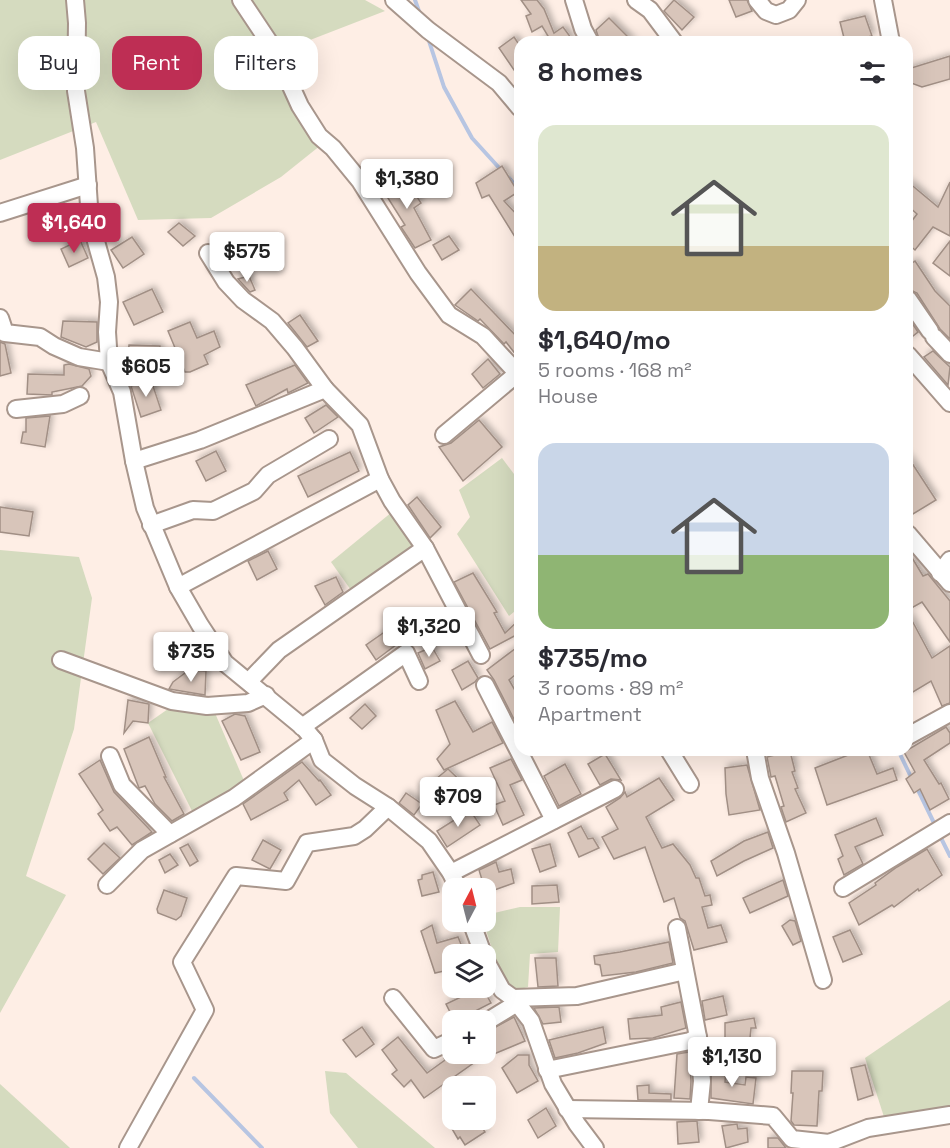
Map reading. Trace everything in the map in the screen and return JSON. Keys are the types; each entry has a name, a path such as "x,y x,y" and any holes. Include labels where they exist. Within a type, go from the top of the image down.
{"street":[{"path":"75,0 76,91 82,124 90,220 106,277 109,302 107,332 109,362 122,392 134,461 151,525 178,587 225,663 302,727 314,740 322,760 355,786 388,807 429,841 453,878"},
{"path":"240,0 275,51 300,106 319,136 333,148 360,181 418,273 449,315 483,336 514,369"},
{"path":"394,0 428,30 499,83 514,101"},
{"path":"574,0 587,36"},
{"path":"636,0 650,10 670,36"},
{"path":"757,0 766,11 776,15 789,10 797,0"},
{"path":"883,0 890,36"},
{"path":"0,213 88,185"},
{"path":"208,253 226,282 243,300 272,321 325,389 360,425 380,479 392,501 425,548 481,655"},
{"path":"913,311 950,354"},
{"path":"0,316 5,333 40,337 80,357 109,362"},
{"path":"913,361 950,403"},
{"path":"444,435 514,378"},
{"path":"134,461 201,440 325,389"},
{"path":"16,409 63,404 80,396"},
{"path":"151,525 193,510 213,511 254,491 268,474 328,439"},
{"path":"178,587 380,479"},
{"path":"913,539 947,572"},
{"path":"251,684 253,677 279,650 425,548"},
{"path":"302,727 406,653 419,681"},
{"path":"61,660 172,701 207,706 248,704 266,695"},
{"path":"485,685 514,742"},
{"path":"913,733 950,713"},
{"path":"107,885 142,850 234,798 314,740"},
{"path":"110,756 122,785 170,834"},
{"path":"521,756 554,820"},
{"path":"673,756 690,784"},
{"path":"755,756 760,778 786,853 823,980"},
{"path":"457,878 554,820 615,789"},
{"path":"128,1148 205,1010 182,962 236,876 286,881 308,843 354,836 388,807"},
{"path":"843,888 950,824"},
{"path":"677,928 698,1037 702,1081 699,1111"},
{"path":"496,1015 515,1001 577,996 686,971"},
{"path":"496,979 502,990 515,1001 531,1021 547,1070 567,1109 595,1148"},
{"path":"393,998 434,1049 442,1045"},
{"path":"547,1070 690,1041 698,1037"},
{"path":"567,1109 699,1111 773,1116 792,1139 801,1144 829,1143 868,1128 950,1115"}],"green space":[{"path":"0,0 365,0 385,11 318,37 214,36 214,90 283,90 321,145 281,177 211,218 138,220 96,122 0,160"},
{"path":"502,458 514,474 514,612 509,616 457,534 470,517 459,490"},
{"path":"392,512 419,547 353,593 331,562"},
{"path":"0,550 79,557 92,598 74,729 26,876 66,895 0,1013"},
{"path":"168,709 215,713 245,783 194,815 148,723"},
{"path":"520,907 560,907 558,952 530,954 528,987 512,991 496,959 496,944 490,944 487,932 496,932 496,913"},
{"path":"950,1000 950,1110 885,1120 865,1058"},
{"path":"325,1071 346,1073 435,1148 358,1148 330,1113"},
{"path":"0,1084 70,1148 0,1148"}],"building":[{"path":"521,0 537,0 544,9 554,33 563,27 570,36 548,36 542,26 532,32 526,16 531,14"},
{"path":"674,0 694,17 682,30 664,11"},
{"path":"729,0 747,0 752,11 736,17"},
{"path":"865,16 872,36 844,36 840,22"},
{"path":"609,18 627,36 598,36 596,30"},
{"path":"514,37 514,70 499,48"},
{"path":"950,56 950,79 922,87 913,84 913,67"},
{"path":"502,166 514,186 514,195 504,201 514,212 514,235 489,195 482,198 476,183"},
{"path":"403,175 421,203 414,208 431,240 415,248 401,227 405,225 381,187"},
{"path":"950,182 950,236 933,227 915,250 913,248 913,219 917,214 913,210 913,186 938,207"},
{"path":"179,223 195,236 183,246 168,232"},
{"path":"449,236 459,250 442,260 433,245"},
{"path":"132,237 144,254 123,268 111,250"},
{"path":"80,240 88,258 69,267 61,249"},
{"path":"950,241 950,276 933,263"},
{"path":"915,261 935,291 950,306 950,339 940,329 917,293 913,291 913,262"},
{"path":"249,276 255,290 250,292 238,279"},
{"path":"152,289 163,312 134,325 123,302"},
{"path":"471,289 514,334 514,352 480,319 478,321 455,305"},
{"path":"300,315 318,341 307,347 288,323"},
{"path":"63,321 97,322 97,342 86,347 61,337"},
{"path":"190,322 197,338 214,331 220,347 204,355 208,364 185,372 168,331"},
{"path":"913,324 918,332 913,336"},
{"path":"0,342 5,344 11,373 0,376"},
{"path":"129,345 160,346 159,370 127,368"},
{"path":"933,351 950,367 948,385 924,357"},
{"path":"488,359 500,374 483,388 472,374"},
{"path":"64,365 89,369 91,376 82,386 52,392 52,395 27,394 28,374 64,375"},
{"path":"295,365 308,383 288,393 287,389 256,406 246,385"},
{"path":"151,380 161,410 141,417 131,386"},
{"path":"326,405 338,417 314,433 305,418"},
{"path":"50,416 45,447 21,443 23,432 26,432 26,418"},
{"path":"479,420 502,447 463,481 439,447 451,443"},
{"path":"216,451 226,471 206,481 196,461"},
{"path":"350,452 359,471 308,497 298,476"},
{"path":"913,465 936,500 913,514"},
{"path":"417,497 441,527 430,538 408,505"},
{"path":"0,507 33,512 29,536 0,532"},
{"path":"268,551 277,569 257,580 248,561"},
{"path":"913,559 923,576 928,574 950,601 950,642 922,602 913,607"},
{"path":"473,573 497,612 494,613 505,633 514,625 514,636 490,649 454,582"},
{"path":"336,577 343,592 325,605 315,586"},
{"path":"913,622 932,658 950,646 950,703 942,706 931,681 913,692"},
{"path":"396,624 405,638 376,660 366,645"},
{"path":"432,647 440,661 425,669 418,653"},
{"path":"514,650 514,676 509,680 514,689 514,719 494,680 487,670"},
{"path":"468,661 478,678 462,690 452,670"},
{"path":"189,670 206,671 205,695 169,689 173,682"},
{"path":"128,700 149,704 148,723 133,721 124,733"},
{"path":"455,701 473,732 492,722 503,743 444,770 437,759 450,744 436,710"},
{"path":"365,704 376,716 362,729 350,718"},
{"path":"235,714 245,716 260,752 241,760 222,721"},
{"path":"946,727 950,733 950,743 924,760 939,784 941,783 949,799 930,810 920,789 914,793 906,779 915,772 906,756 913,756 913,747"},
{"path":"149,737 166,777 164,777 184,814 172,821 155,804 145,786 139,788 124,749"},
{"path":"602,756 606,756 621,780 611,779 600,785 588,764"},
{"path":"791,756 795,771 792,772 798,788 795,789 806,813 786,822 781,807 784,806 775,776 771,777 767,757"},
{"path":"846,756 870,756 877,774 893,768 897,780 827,805 815,768"},
{"path":"511,759 522,780 510,785 524,815 503,825 494,805 505,801 490,768"},
{"path":"100,760 114,792 152,832 132,845 117,827 110,831 98,814 103,810 79,774"},
{"path":"302,762 331,795 316,805 299,780 284,793 288,800 251,820 243,804"},
{"path":"565,764 581,794 559,806 544,776"},
{"path":"747,765 760,810 729,815 725,768"},
{"path":"448,769 469,789 449,807 431,783"},
{"path":"659,778 674,800 646,817 662,848 673,844 690,865 696,878 699,878 705,896 710,895 712,905 702,907 708,928 721,925 727,942 694,950 685,921 680,918 674,898 664,902 645,847 614,859 602,837 618,829 606,807 625,792 627,797"},
{"path":"406,793 422,804 414,815 399,803"},
{"path":"470,810 480,825 447,847 437,831"},
{"path":"876,818 883,835 855,847 863,864 844,875 838,859 843,856 835,835"},
{"path":"581,826 588,839 593,838 599,848 579,857 568,833"},
{"path":"768,832 773,848 717,876 711,861 744,841"},
{"path":"263,840 281,850 270,869 252,860"},
{"path":"104,843 120,858 103,874 88,859"},
{"path":"188,844 198,861 190,866 180,848"},
{"path":"550,844 556,866 540,872 532,849"},
{"path":"927,849 942,875 894,907 892,905 859,925 849,903 897,867"},
{"path":"170,854 178,865 165,873 159,860"},
{"path":"496,862 499,872 511,869 514,883 496,889 496,878 481,878 479,870"},
{"path":"433,872 439,892 422,896 418,880 422,879 422,875"},
{"path":"783,880 788,896 750,913 743,898"},
{"path":"557,885 559,902 532,904 532,886"},
{"path":"164,890 187,898 181,916 176,920 158,913 157,909"},
{"path":"790,920 795,921 801,941 793,945 782,926"},
{"path":"432,925 437,943 458,937 461,944 442,944 442,971 435,973 421,931"},
{"path":"850,930 862,954 843,962 833,937"},
{"path":"669,942 673,963 636,972 602,976 600,965 595,964 594,956"},
{"path":"535,958 556,958 558,986 538,987"},
{"path":"723,996 727,1015 705,1020 702,1001"},
{"path":"459,998 488,998 491,1003 477,1010 449,1010 446,1004"},
{"path":"681,1002 686,1028 653,1038 630,1039 628,1019 662,1015 661,1007"},
{"path":"559,1007 561,1022 543,1024 534,1008"},
{"path":"514,1017 525,1041 496,1053 496,1027"},
{"path":"754,1018 756,1028 751,1028 750,1038 725,1039 725,1023"},
{"path":"362,1027 374,1044 356,1057 343,1040"},
{"path":"603,1027 606,1043 555,1058 549,1040"},
{"path":"398,1037 427,1073 442,1062 442,1064 472,1064 455,1076 442,1076 442,1085 424,1098 411,1080 404,1087 392,1074 397,1070 382,1050"},
{"path":"689,1052 690,1099 674,1098 677,1054"},
{"path":"518,1055 529,1055 529,1065 538,1081 517,1093 502,1068"},
{"path":"865,1065 873,1095 858,1100 851,1068"},
{"path":"711,1068 726,1070 725,1082 745,1085 746,1077 756,1078 753,1104 711,1098"},
{"path":"792,1071 823,1071 822,1091 819,1091 817,1126 794,1125 791,1121"},
{"path":"649,1085 649,1093 671,1094 671,1100 638,1100 637,1086"},
{"path":"546,1108 556,1126 538,1138 528,1120"},
{"path":"697,1121 699,1142 678,1144 677,1122"},
{"path":"737,1124 738,1129 747,1128 748,1142 726,1148 722,1126"},
{"path":"453,1130 484,1130 485,1132 465,1145 460,1137 458,1139"},
{"path":"768,1138 778,1138 786,1148 768,1148"}],"waterway":[{"path":"415,0 420,14"},
{"path":"428,38 444,87 472,138 502,171"},
{"path":"509,178 514,184"},
{"path":"901,756 912,779"},
{"path":"917,788 936,827"},
{"path":"939,834 950,856"},
{"path":"194,1078 262,1148"}]}
